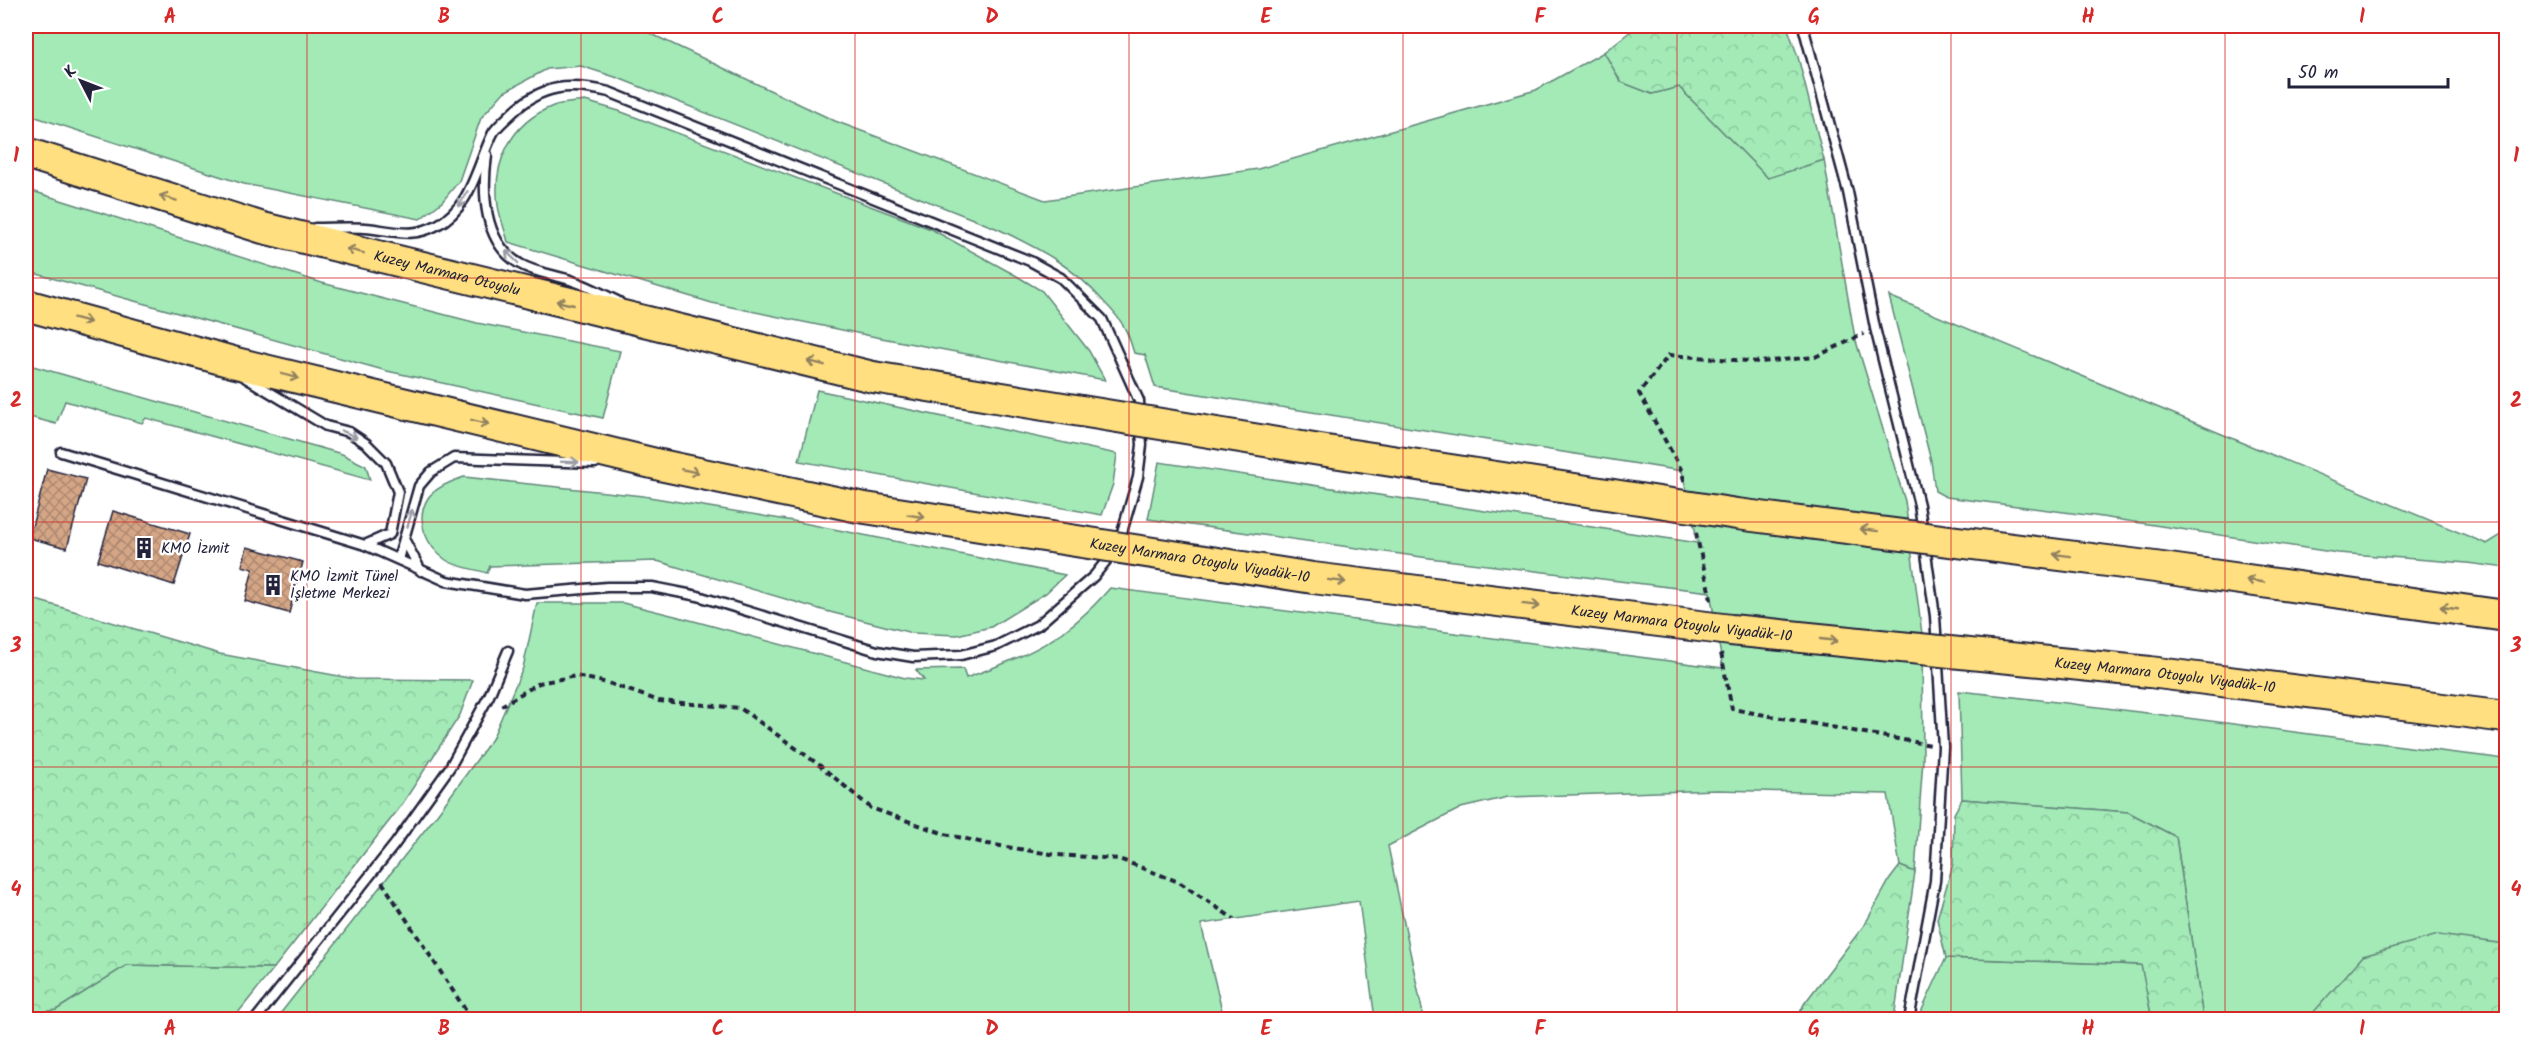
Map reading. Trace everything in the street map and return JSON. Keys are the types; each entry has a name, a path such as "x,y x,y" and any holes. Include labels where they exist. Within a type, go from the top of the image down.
{"highway":[{"name":"Kuzey Marmara Otoyolu","path":"26,153 263,228 873,377 1320,450 1725,512 2155,567 2506,616"},
{"path":"26,305 207,355 660,465"},
{"name":"Kuzey Marmara Otoyolu Viyadük-10","path":"660,465 859,507 1313,578 1731,630 2150,672 2506,717"}],"lane":[{"path":"1803,26 1848,192 1875,328 1919,506 1935,616 1944,747 1935,881 1909,1020"},
{"path":"62,452 365,545 446,581 525,594 607,587 652,587 698,596 877,651 913,657 961,655 996,646 1038,625 1094,576 1118,546 1138,477 1142,445 1139,401 1102,319 1061,278 1030,261 609,92 582,86 541,92 518,108 494,131 469,190 455,214 428,229 400,234 366,228 263,228"},
{"path":"488,146 484,177 485,205 495,235 508,254 520,264 576,282 628,306"},
{"path":"639,311 680,330"},
{"path":"207,355 326,426 349,432 367,444 386,463 398,492 384,553"},
{"path":"398,559 419,486 431,472 454,458 604,463"},
{"path":"615,464 660,465"},
{"path":"365,545 390,534"},
{"path":"404,539 421,571"},
{"path":"255,1020 374,870 450,767 489,696 508,651"}],"path":[{"path":"476,721 538,683 576,676 608,683 659,701 740,708 818,764 871,808 945,834 988,844 1057,855 1119,859 1179,882 1234,919"},
{"path":"374,870 472,1020"}],"green space":[{"path":"26,26 629,26 643,30 835,121 1045,200 1258,169 1536,90 1604,52 1621,82 1652,94 1679,87 1768,178 1824,160 1855,338 1905,501 1922,634 1923,759 1915,872 1900,866 1888,794 1717,790 1508,797 1461,808 1388,846 1424,1019 1375,1019 1359,901 1201,924 1224,1019 276,1019 435,817 492,739 523,668 537,603 623,603 905,678 924,680 916,670 963,669 966,678 1028,653 1077,621 1110,588 1723,668 1710,592 1429,558 1148,519 1159,462 1698,543 1682,471 1155,387 1145,355 1134,353 1120,320 1080,278 1042,251 998,229 618,78 581,66 547,69 504,92 481,118 459,181 442,202 420,219 244,184 26,114"},
{"path":"1631,26 1787,26 1798,57 1824,160 1768,178 1679,87 1652,94 1621,82 1604,52 1631,31"},
{"path":"585,101 619,111 931,229 1042,291 1089,351 1105,380 876,337 712,303 508,242 498,206 497,190 498,174 508,146 526,123 538,113 564,103"},
{"path":"26,189 322,283 477,323 620,351 603,418 387,371 26,271"},
{"path":"1889,296 2487,544 2506,532 2506,568 2338,553 2095,516 1946,497 1935,491 1931,461"},
{"path":"26,364 342,454 366,466 370,480 146,418 142,423 65,401 56,424 26,416"},
{"path":"817,390 1117,454 1113,484 1102,515 799,461"},
{"path":"464,477 643,496 793,521 1065,575 1046,593 991,627 957,635 912,633 826,611 657,561 490,566 487,573 460,566 439,555 428,540 423,524 424,506 431,494 444,485"},
{"path":"26,597 220,654 355,679 473,680 460,715 401,806 274,968 127,965 56,1010 26,1014"},
{"path":"1959,691 2506,759 2506,1019 2203,1019 2176,837 2128,812 1962,799"},
{"path":"1962,799 2128,812 2176,837 2203,1019 2152,1019 2141,965 1946,958 1937,919 1953,864 1954,814"},
{"path":"1900,866 1915,872 1894,1019 1797,1019 1804,1004 1865,924 1890,879"},
{"path":"2438,935 2506,944 2506,1019 2311,1019 2312,1014 2363,956"},
{"path":"1946,958 2142,965 2152,1019 1920,1020 1922,1010"},
{"path":"126,965 274,968 233,1019 26,1020 26,1014 56,1010"}],"building":[{"path":"47,469 86,479 67,548 29,538"},
{"name":"KMO İzmit","path":"113,511 190,534 174,585 98,561"},
{"name":"KMO İzmit Tünel İşletme Merkezi","path":"247,547 303,562 289,613 245,601 253,569 242,566"}],"place":[{"name":"KMO İzmit","path":"144,548"},
{"name":"KMO İzmit Tünel İşletme Merkezi","path":"273,585"}]}
